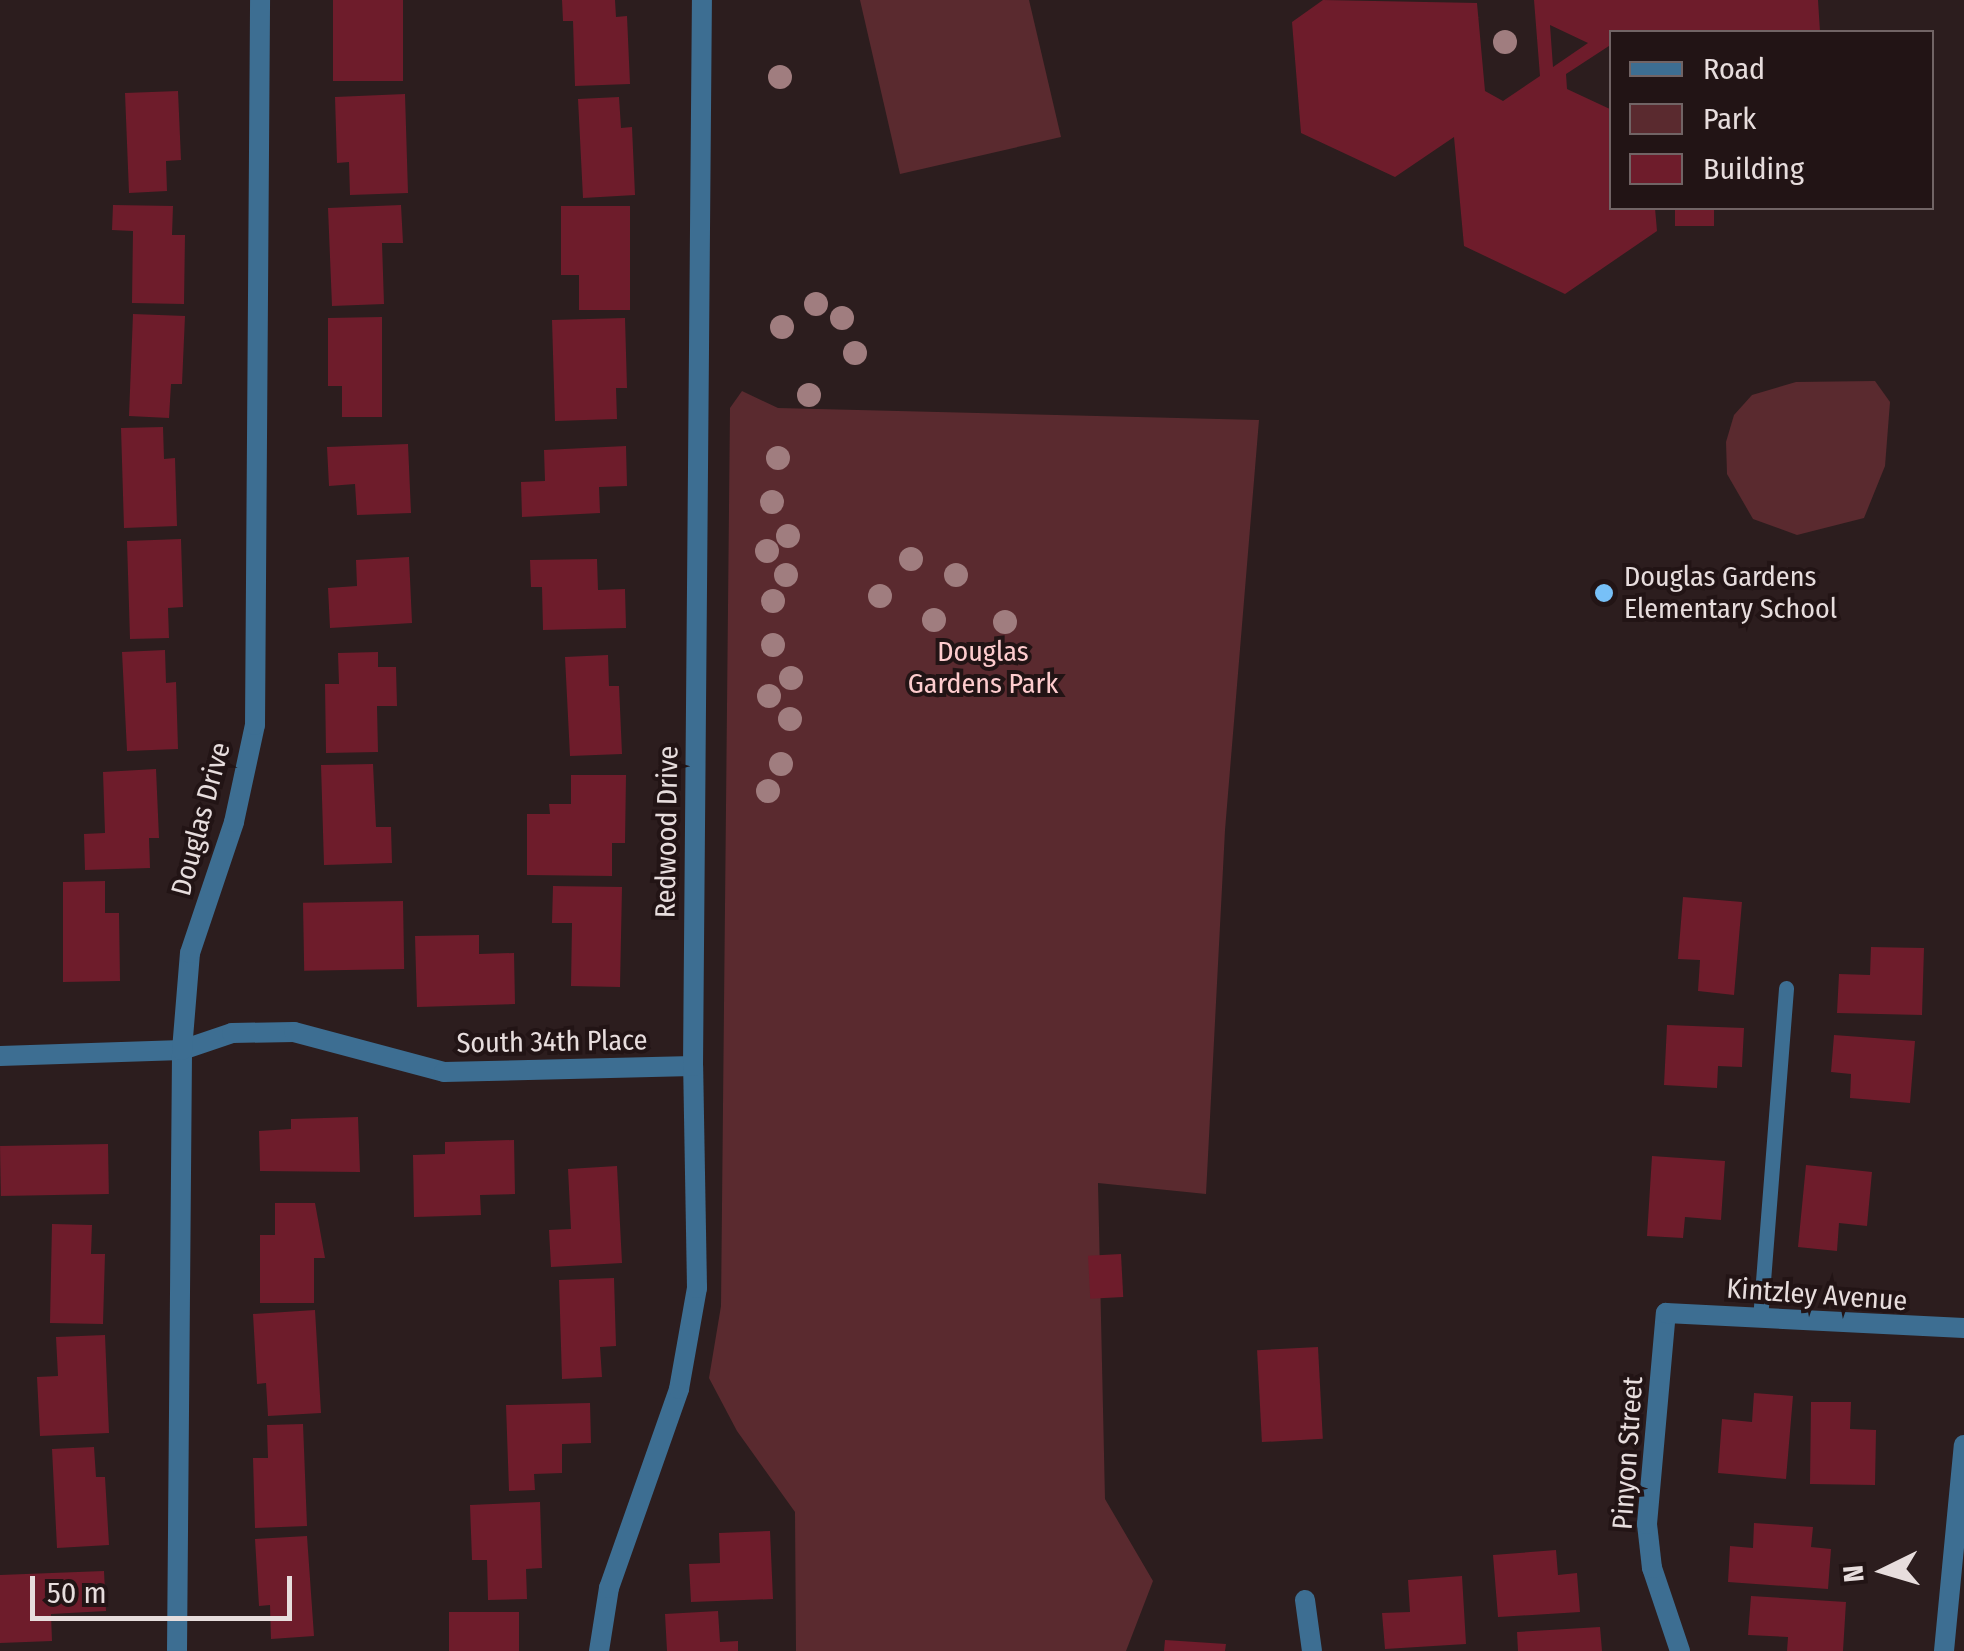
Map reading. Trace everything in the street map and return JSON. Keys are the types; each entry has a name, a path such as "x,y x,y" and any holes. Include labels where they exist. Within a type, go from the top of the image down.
{"street":[{"name":"Douglas Drive","path":"178,1651 182,1050 190,953 234,822 254,725 260,0"},
{"name":"Redwood Drive","path":"598,1651 609,1588 679,1389 697,1288 693,1066 702,0"},
{"name":"South 34th Place","path":"0,1056 182,1050 232,1033 294,1032 444,1072 693,1066"},
{"name":"Kintzley Avenue","path":"1666,1313 1964,1328"},
{"name":"Pinyon Street","path":"1666,1313 1647,1524 1652,1568 1680,1651"},
{"path":"1944,1651 1964,1445"},
{"path":"1305,1600 1312,1651"}],"lane":[{"path":"1760,1319 1786,988"}],"green space":[{"path":"860,0 1029,0 1061,137 900,174"},
{"path":"1875,381 1890,402 1885,466 1864,518 1797,535 1753,519 1727,474 1726,442 1734,415 1752,395 1796,382"},
{"name":"Douglas Gardens Park","path":"742,391 778,408 1259,420 1225,830 1206,1194 1098,1183 1105,1499 1153,1581 1126,1651 796,1651 795,1512 737,1431 709,1378 721,1306 730,408"}],"building":[{"path":"333,0 403,0 403,81 333,81"},
{"path":"562,0 615,0 616,17 627,16 630,84 575,86 573,21 563,21"},
{"path":"1323,0 1477,3 1485,91 1503,101 1540,76 1534,0 1818,0 1820,30 1609,30 1609,46 1566,74 1567,89 1609,109 1609,210 1655,210 1657,231 1565,294 1464,246 1454,137 1395,177 1301,133 1292,22","holes":["1550,25 1588,43 1553,67"]},
{"path":"178,91 181,160 166,161 167,191 129,193 125,93"},
{"path":"405,94 408,193 350,195 349,162 337,163 335,97"},
{"path":"619,97 621,128 632,127 635,195 583,198 578,99"},
{"path":"113,205 173,206 172,235 185,235 184,304 132,303 133,231 112,230"},
{"path":"401,205 403,243 382,243 384,304 332,306 328,208"},
{"path":"561,206 630,206 630,310 579,310 579,275 561,275"},
{"path":"1675,210 1714,210 1714,226 1675,226"},
{"path":"133,314 185,316 182,384 171,384 169,418 129,416"},
{"path":"382,317 382,417 342,417 342,386 328,386 328,318"},
{"path":"625,318 627,388 616,388 617,419 555,421 552,320"},
{"path":"163,427 164,459 175,458 177,526 124,528 121,428"},
{"path":"408,444 411,513 357,515 355,484 329,486 327,447"},
{"path":"626,446 627,486 599,487 600,513 522,517 521,482 545,481 544,450"},
{"path":"181,539 183,607 168,608 169,638 130,639 127,541"},
{"path":"409,557 412,623 330,628 328,588 357,586 356,560"},
{"path":"597,559 598,590 625,589 626,628 543,630 542,587 531,587 530,560"},
{"path":"165,650 166,683 176,682 178,749 127,751 122,652"},
{"path":"378,652 378,667 396,667 397,706 377,706 378,752 326,753 325,684 339,684 338,653"},
{"path":"608,655 609,686 619,686 622,754 570,756 565,657"},
{"path":"373,764 376,827 391,827 392,863 324,865 321,765"},
{"path":"156,769 159,838 149,838 150,868 85,870 84,834 105,833 103,772"},
{"path":"571,775 626,775 625,843 612,843 612,876 527,875 527,814 550,814 549,804 571,804"},
{"path":"105,881 105,913 119,913 120,981 63,982 63,882"},
{"path":"553,886 622,887 620,987 571,986 572,923 552,923"},
{"path":"1683,897 1742,902 1734,995 1698,991 1700,960 1678,959"},
{"path":"403,901 404,969 304,971 303,903"},
{"path":"479,935 479,954 514,953 515,1004 417,1007 415,936"},
{"path":"1871,947 1924,948 1922,1015 1837,1013 1839,974 1870,975"},
{"path":"1667,1025 1744,1028 1742,1067 1718,1066 1717,1088 1664,1085"},
{"path":"1834,1035 1915,1041 1910,1103 1850,1098 1851,1074 1831,1072"},
{"path":"358,1117 360,1172 260,1171 259,1131 291,1129 291,1119"},
{"path":"514,1140 515,1194 480,1195 481,1215 414,1217 413,1155 445,1154 445,1142"},
{"path":"108,1144 109,1194 1,1196 0,1146"},
{"path":"1652,1156 1725,1161 1721,1220 1685,1217 1683,1238 1647,1236"},
{"path":"1806,1165 1872,1172 1867,1226 1839,1223 1837,1251 1798,1247"},
{"path":"617,1166 622,1263 551,1267 549,1230 571,1229 568,1169"},
{"path":"275,1203 315,1203 325,1258 314,1258 314,1303 260,1303 260,1235 275,1235"},
{"path":"52,1224 92,1225 91,1254 105,1254 103,1324 50,1323"},
{"path":"1121,1254 1123,1297 1090,1299 1088,1256"},
{"path":"614,1278 616,1346 600,1347 602,1377 562,1379 559,1280"},
{"path":"315,1310 321,1413 268,1416 266,1383 257,1384 253,1314"},
{"path":"105,1335 109,1433 40,1436 37,1377 58,1376 56,1337"},
{"path":"1318,1347 1323,1439 1262,1442 1257,1350"},
{"path":"1754,1393 1793,1396 1786,1479 1718,1473 1722,1419 1752,1422"},
{"path":"1811,1402 1851,1402 1850,1429 1876,1430 1875,1485 1810,1484"},
{"path":"590,1403 591,1443 562,1444 562,1473 534,1474 535,1490 509,1491 506,1405"},
{"path":"303,1424 307,1526 255,1528 253,1458 268,1458 267,1425"},
{"path":"94,1447 96,1477 105,1477 109,1545 57,1548 52,1449"},
{"path":"540,1502 542,1568 526,1569 527,1599 488,1600 487,1560 472,1560 470,1505"},
{"path":"1754,1523 1813,1527 1811,1547 1831,1549 1828,1589 1728,1582 1730,1546 1753,1548"},
{"path":"770,1531 773,1599 691,1602 689,1564 720,1563 719,1533"},
{"path":"307,1536 314,1636 271,1639 270,1605 259,1606 255,1539"},
{"path":"1556,1550 1558,1575 1577,1573 1580,1612 1498,1617 1493,1555"},
{"path":"104,1571 106,1611 51,1614 52,1641 0,1643 0,1575"},
{"path":"1462,1576 1466,1644 1385,1649 1382,1613 1410,1612 1408,1580"},
{"path":"1751,1596 1846,1602 1843,1651 1787,1651 1788,1637 1748,1635"},
{"path":"718,1611 720,1642 738,1641 738,1651 667,1651 665,1614"},
{"path":"449,1612 519,1612 519,1651 449,1651"},
{"path":"1600,1627 1602,1651 1518,1651 1517,1632"},
{"path":"1165,1640 1226,1644 1225,1651 1164,1651"}],"place":[{"name":"Douglas Gardens Elementary School","path":"1604,593"}]}
